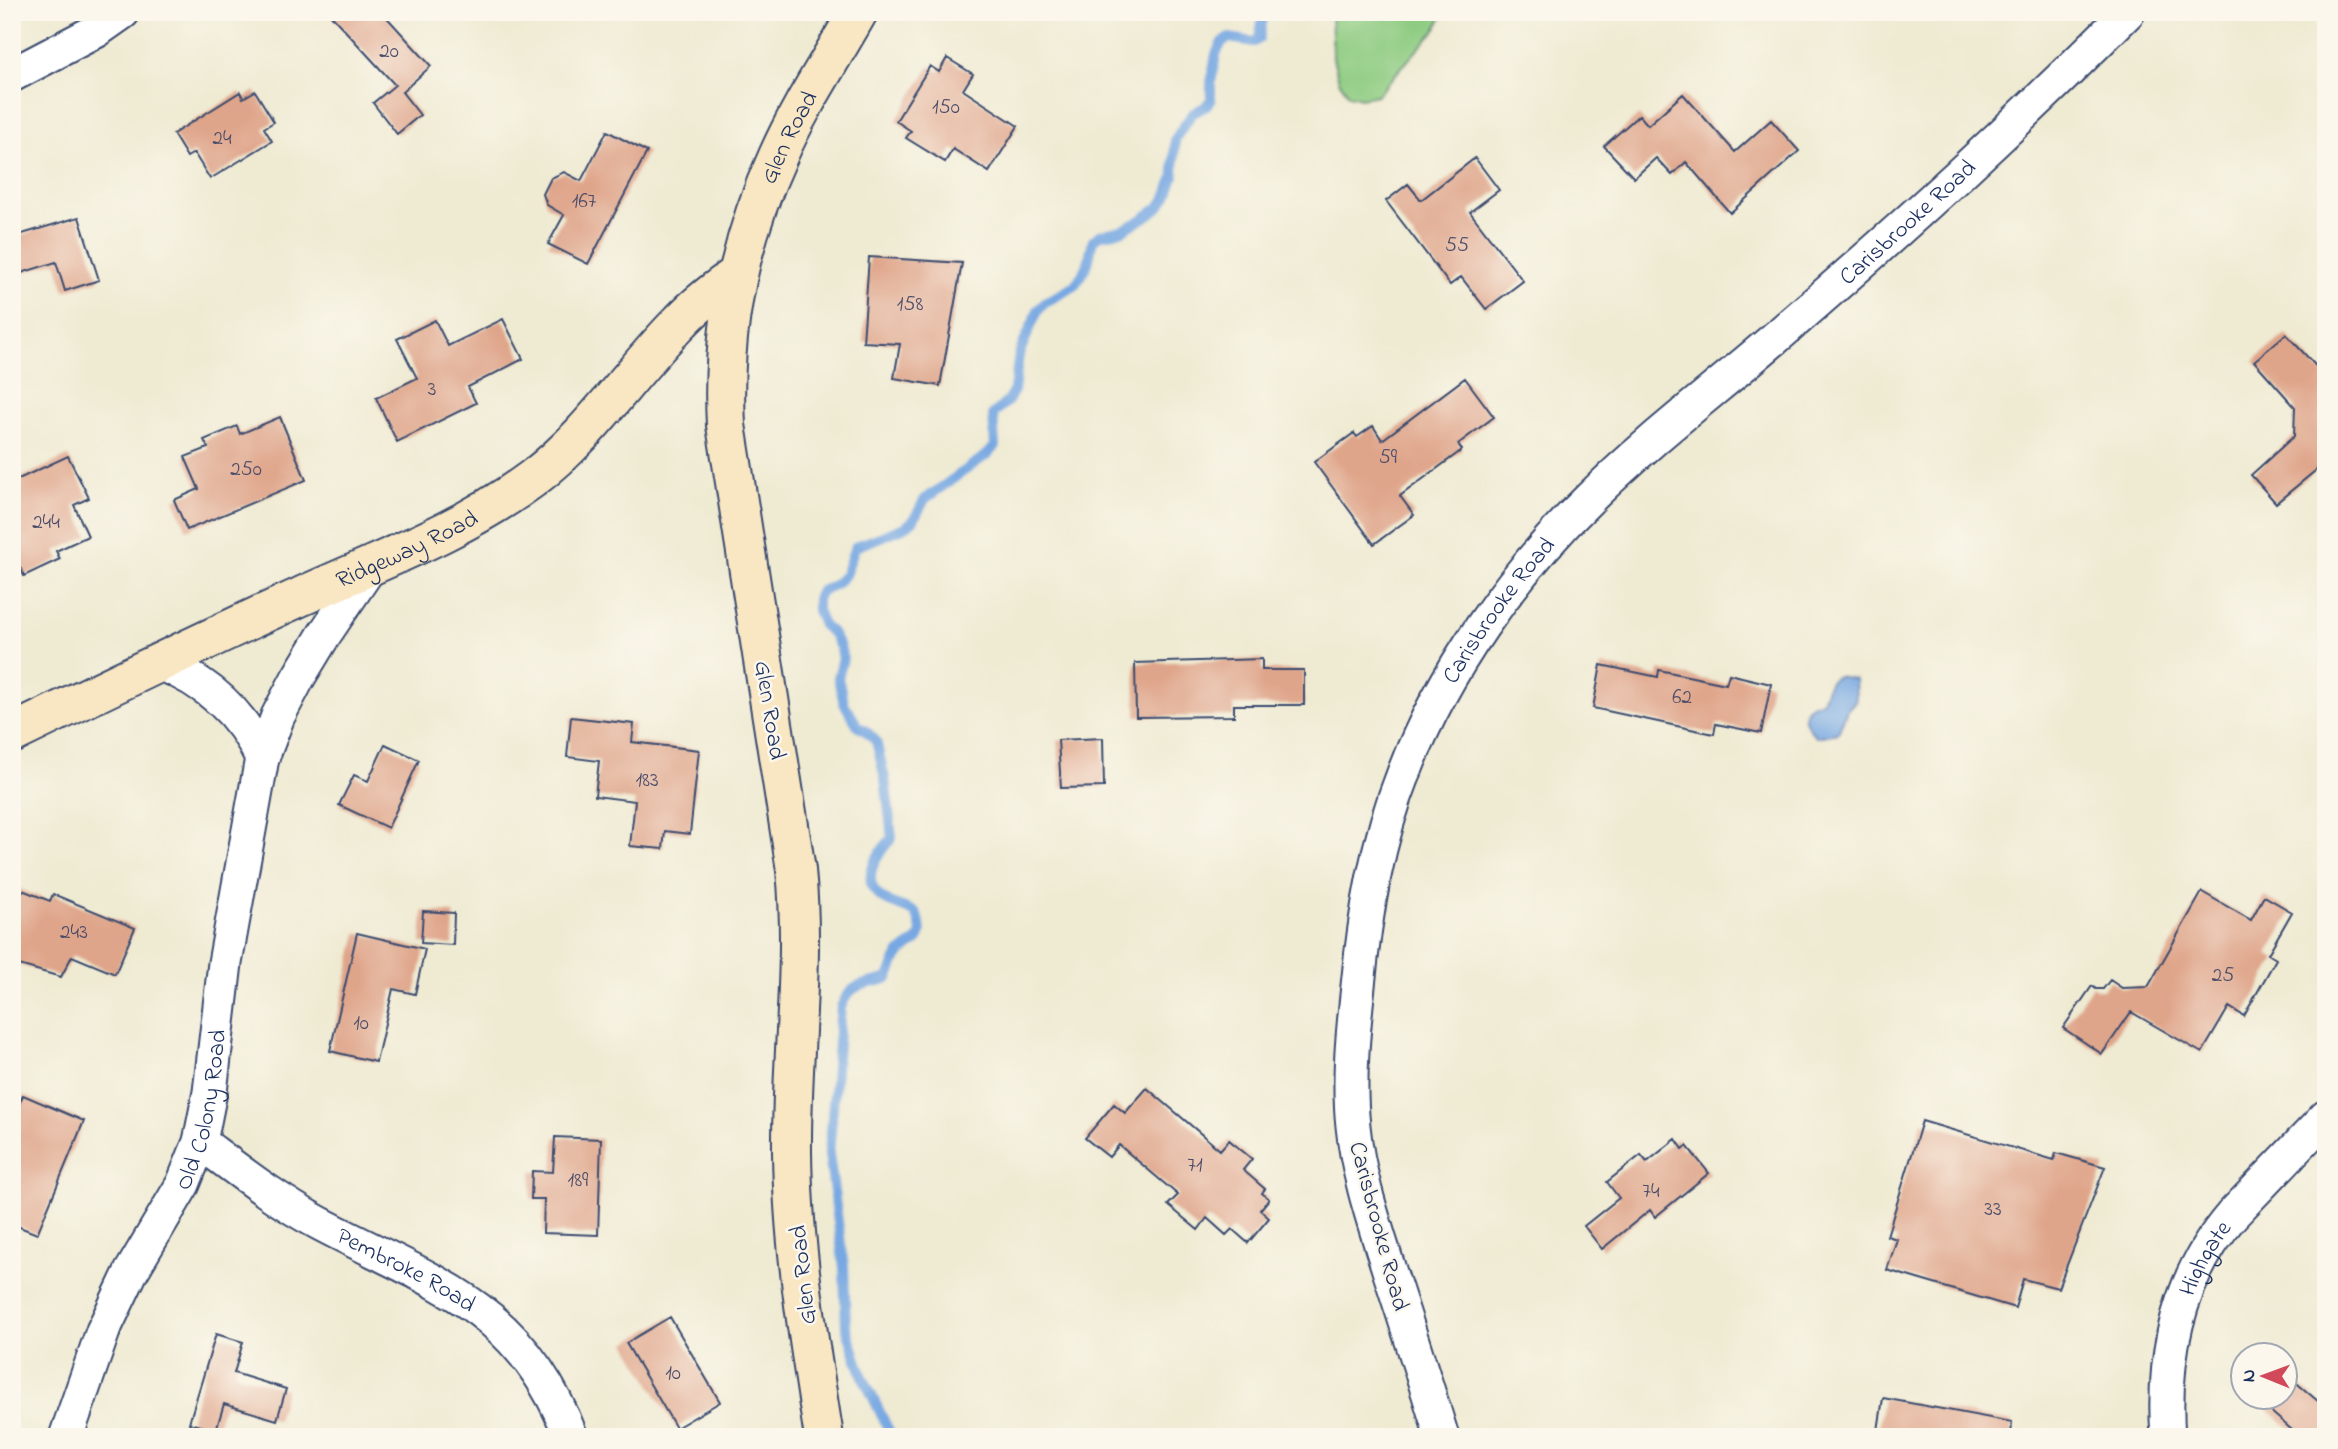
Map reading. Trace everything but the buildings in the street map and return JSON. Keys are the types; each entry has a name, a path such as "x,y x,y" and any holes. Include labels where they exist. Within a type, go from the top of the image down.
{"street":[{"path":"12,75 96,31 123,12"},
{"name":"Glen Road","path":"824,1437 799,1265 794,1198 792,1068 800,940 796,870 726,425 726,351 738,274 758,204 778,155 858,12"},
{"name":"Carisbrooke Road","path":"1442,1437 1366,1195 1356,1147 1352,1099 1357,996 1372,883 1396,794 1421,732 1461,662 1506,594 1587,500 1617,471 1745,365 1908,222 2029,111 2128,12"},
{"name":"Ridgeway Road","path":"12,734 159,663 451,529 492,506 532,479 588,428 681,320 738,274"},
{"name":"Old Colony Road","path":"66,1437 103,1331 131,1272 183,1184 200,1142 210,1091 225,963 262,758 278,716 298,678 334,618 372,564"},
{"path":"159,663 198,682 221,699 251,734 262,758"},
{"name":"Highgate","path":"2168,1437 2166,1395 2169,1354 2180,1309 2199,1262 2219,1229 2326,1117"},
{"name":"Pembroke Road","path":"200,1142 278,1200 425,1275 461,1296 495,1321 535,1366 571,1437"}],"green space":[{"path":"1331,12 1444,12 1436,29 1377,95 1361,98 1349,95 1339,81 1333,58"}],"water":[{"path":"1837,676 1855,679 1856,700 1847,710 1838,733 1816,737 1807,725 1804,715 1809,707 1822,701 1829,682"}],"waterway":[{"path":"892,1437 863,1377 846,1327 844,1267 829,1154 841,1007 845,998 855,988 888,978 898,956 920,937 921,931 916,913 885,900 872,886 875,861 892,838 885,778 876,741 858,726 844,703 838,678 843,658 833,634 823,625 817,610 817,599 821,591 836,584 845,575 855,547 905,527 913,521 925,499 988,454 995,446 993,414 1008,401 1014,390 1019,354 1038,310 1046,302 1073,287 1081,277 1088,263 1093,240 1100,235 1123,230 1159,207 1167,196 1174,176 1175,139 1192,114 1211,100 1216,54 1222,42 1229,38 1254,42 1259,39 1264,12"}]}
